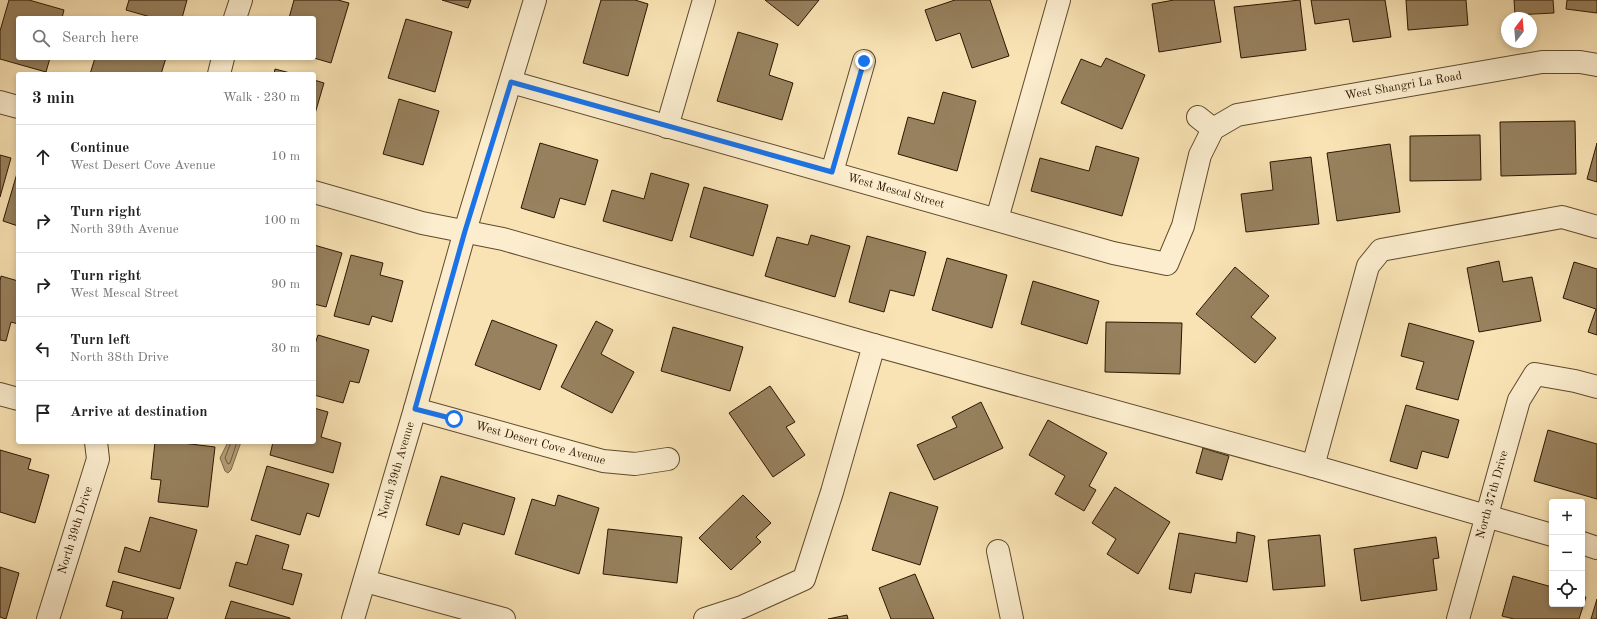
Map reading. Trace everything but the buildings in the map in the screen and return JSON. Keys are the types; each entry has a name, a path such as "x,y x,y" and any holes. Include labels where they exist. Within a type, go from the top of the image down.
{"street":[{"path":"236,16 240,0"},
{"name":"North 39th Avenue","path":"353,619 415,409 465,231 535,0"},
{"path":"667,127 704,0"},
{"path":"997,219 1059,0"},
{"path":"220,72 222,60"},
{"path":"832,172 864,61"},
{"name":"West Shangri La Road","path":"1167,264 1183,226 1206,123 1237,115 1542,62 1580,62 1597,66"},
{"name":"West Mescal Street","path":"511,82 1113,253 1167,264"},
{"path":"0,102 16,106"},
{"path":"316,193 422,223 503,239 874,345 1313,466 1549,534"},
{"path":"1313,466 1368,266 1381,250 1562,217 1597,227"},
{"path":"705,619 742,607 804,579 832,492 874,345"},
{"name":"North 37th Drive","path":"1458,619 1519,400 1535,374 1597,387"},
{"path":"0,394 16,398"},
{"name":"West Desert Cove Avenue","path":"415,409 603,461 635,464 668,459"},
{"name":"North 39th Drive","path":"48,619 98,459 96,444"},
{"path":"1585,545 1597,548"},
{"path":"998,551 1012,619"},
{"path":"365,581 504,619"}],"water":[{"path":"227,444 240,444 231,470 228,473 225,471 220,458"}],"route":[{"path":"454,419 415,409 465,231 511,82 667,127 832,172 864,61"}]}
